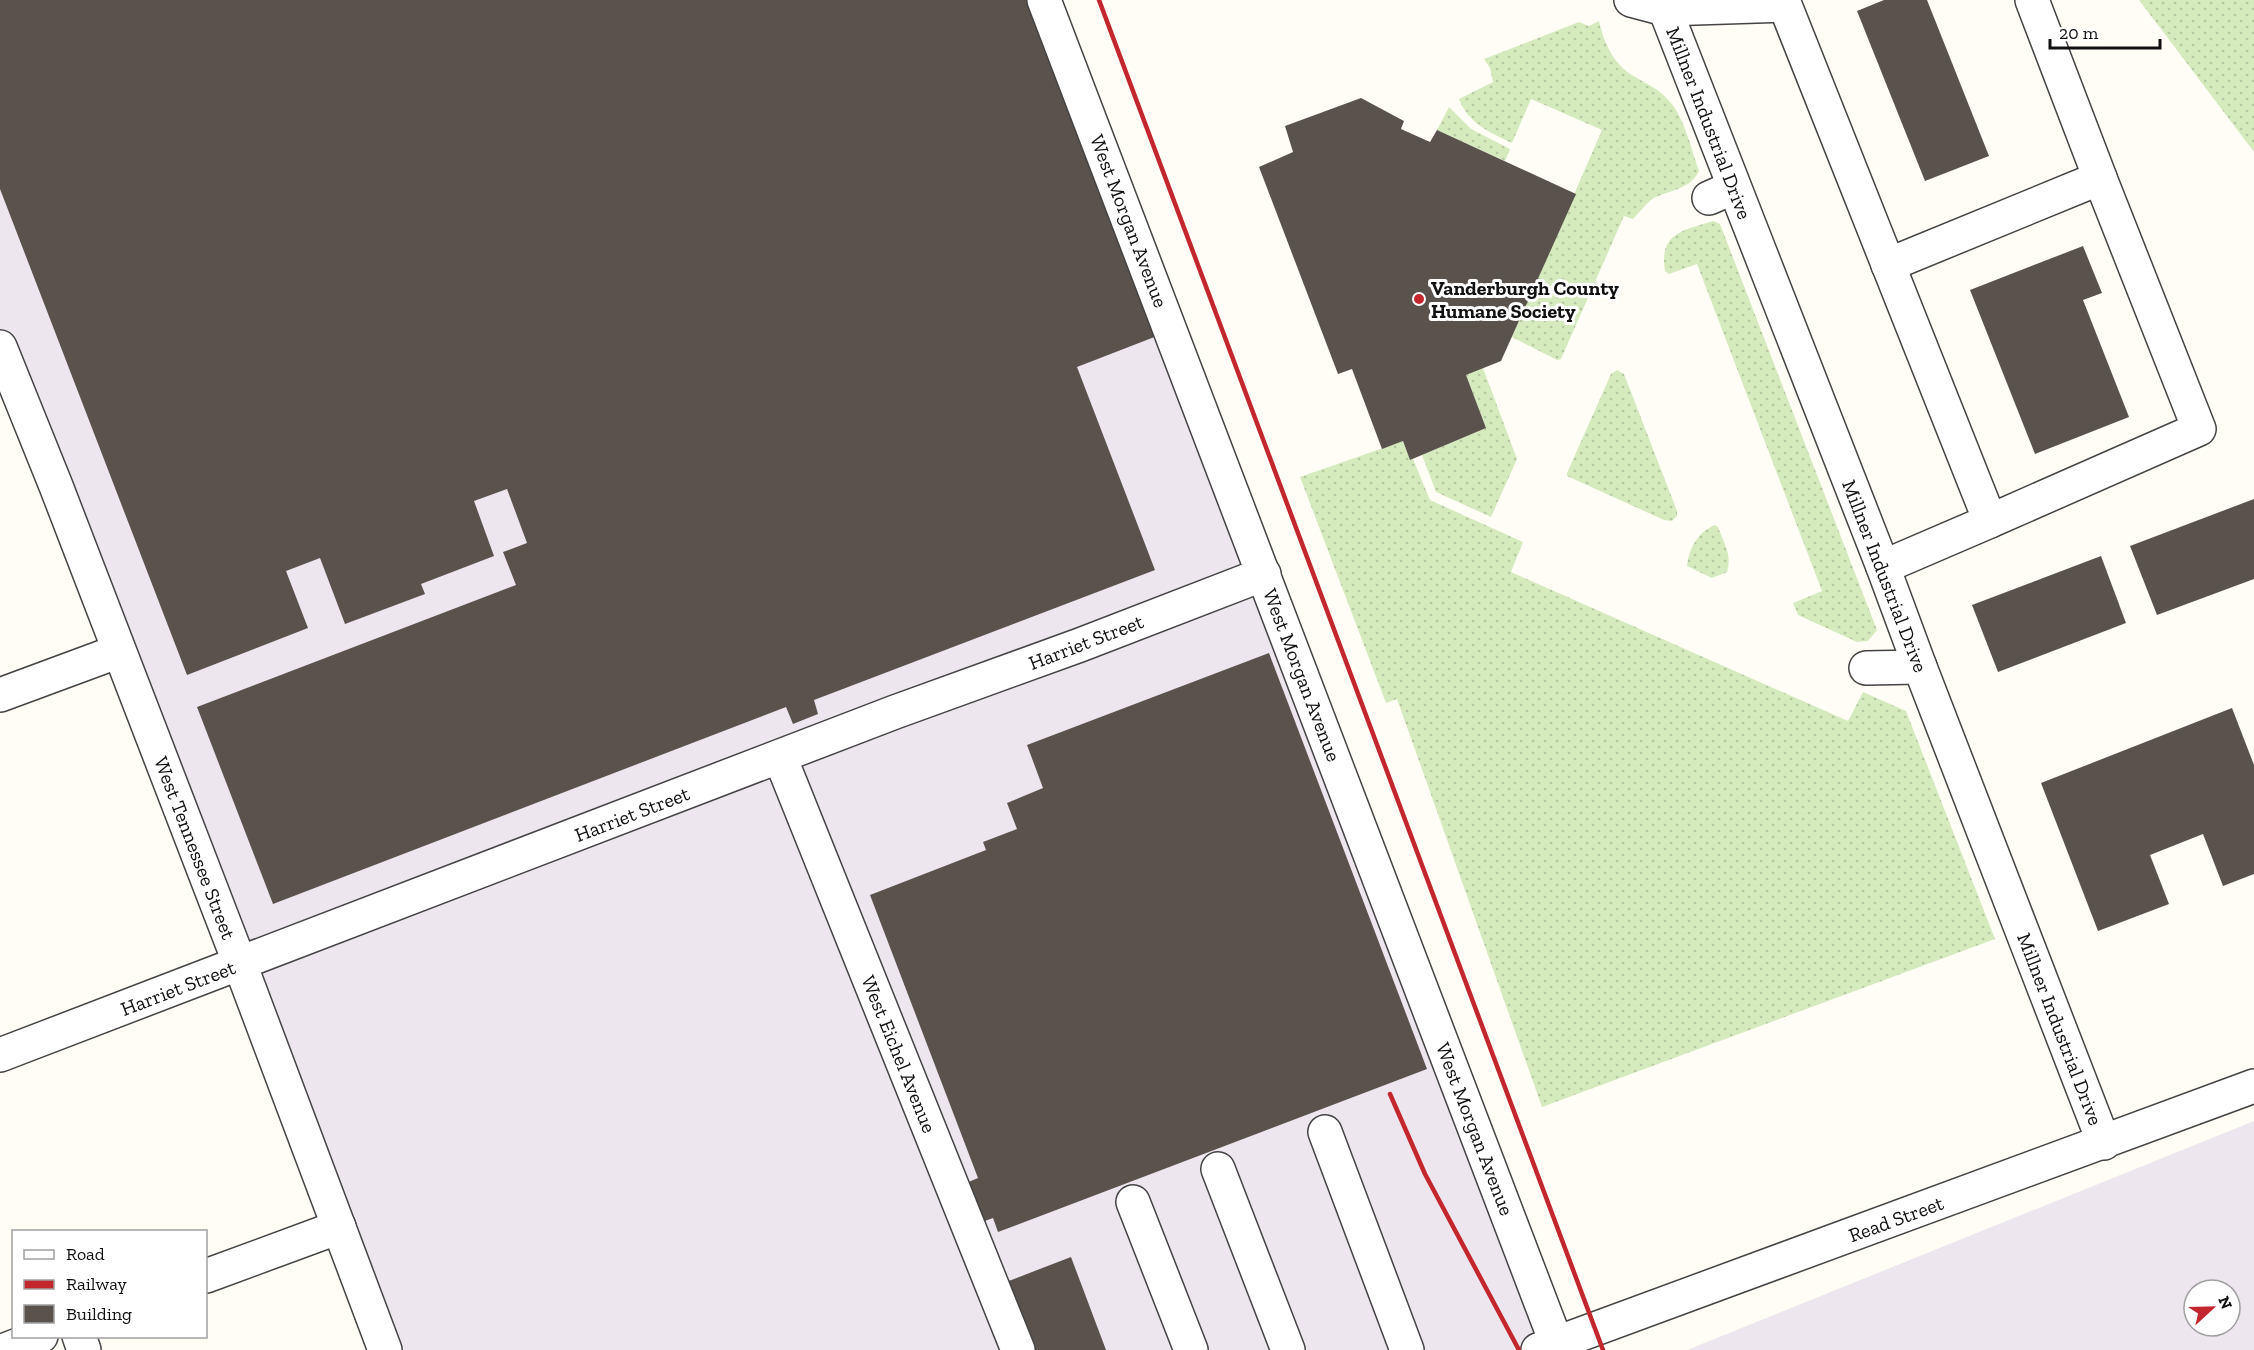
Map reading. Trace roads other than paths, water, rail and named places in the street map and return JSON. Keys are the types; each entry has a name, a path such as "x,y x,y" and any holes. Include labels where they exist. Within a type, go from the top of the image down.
{"street":[{"name":"West Morgan Avenue","path":"1044,0 1264,574 1551,1348"},
{"path":"1631,0 1665,9 1792,3 1888,265 1990,521"},
{"path":"1883,567 2199,429 2032,0"},
{"name":"Millner Industrial Drive","path":"1665,9 1722,192 1883,567 2104,1143"},
{"path":"1888,265 2100,177"},
{"name":"West Tennessee Street","path":"0,347 10,403 119,651 385,1350"},
{"name":"Harriet Street","path":"0,1055 1264,574"},
{"path":"0,695 119,651"},
{"path":"1866,668 1920,668"},
{"name":"West Eichel Avenue","path":"780,757 1018,1350"},
{"name":"Read Street","path":"1551,1348 2254,1086"},
{"path":"1325,1132 1407,1350"},
{"path":"1218,1169 1288,1350"},
{"path":"1133,1202 1191,1350"},
{"path":"207,1276 339,1227"},
{"path":"5,1350 36,1338"}],"railway":[{"path":"1099,0 1603,1350"},
{"path":"1390,1094 1425,1174 1519,1350"}],"place":[{"name":"Vanderburgh County Humane Society","path":"1419,299"}]}
